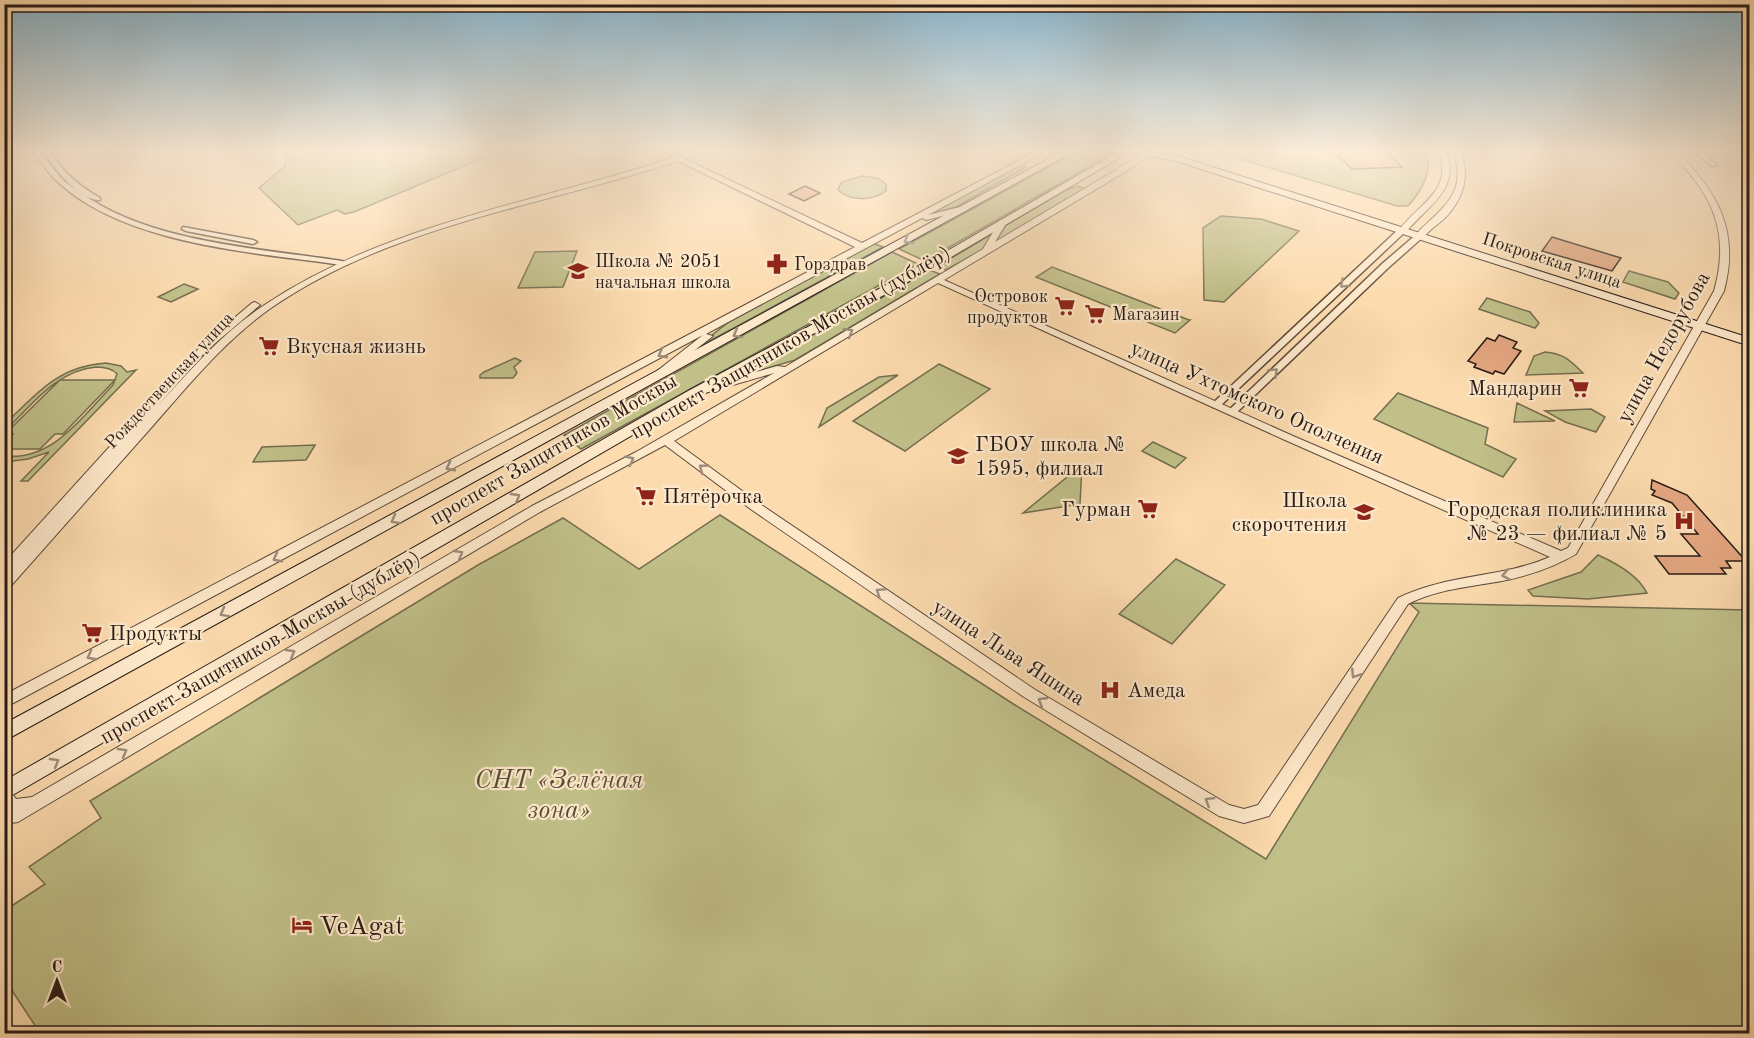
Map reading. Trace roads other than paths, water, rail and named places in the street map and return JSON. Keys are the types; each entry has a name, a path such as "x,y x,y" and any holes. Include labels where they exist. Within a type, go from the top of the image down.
{"main road":[{"name":"проспект Защитников Москвы","path":"4,733 981,199"},
{"name":"проспект Защитников Москвы","path":"4,793 693,394 920,271 1042,199"},
{"name":"Покровская улица","path":"1310,199 1404,228"},
{"name":"Покровская улица","path":"1319,199 1700,323 1749,342"},
{"name":"Покровская улица","path":"1700,323 1749,335"}],"street":[{"path":"87,199 99,207 145,225 214,243 341,260"},
{"path":"101,199 151,221 341,260"},
{"name":"Рождественская улица","path":"4,572 220,332 274,291 341,260 422,232 529,199"},
{"path":"766,199 863,247"},
{"name":"проспект Защитников Москвы (дублёр)","path":"4,702 952,199"},
{"name":"проспект Защитников Москвы (дублёр)","path":"8,817 41,800 537,508 667,441 1069,199"},
{"path":"1216,405 1434,199"},
{"path":"1232,412 1385,266 1443,215 1454,199"},
{"name":"улица Недорубова","path":"1562,557 1572,551 1719,291 1728,259 1721,219 1712,199"},
{"path":"911,222 971,205"},
{"path":"1425,208 1428,213 1443,215"},
{"path":"986,250 1003,222"},
{"path":"214,243 228,240 226,236"},
{"name":"Рождественская улица","path":"4,585 215,349 259,311 341,260"},
{"path":"1369,260 1385,266"},
{"name":"улица Ухтомского Ополчения","path":"938,280 1510,536 1562,557"},
{"path":"644,384 732,317"},
{"path":"693,394 799,362"},
{"name":"улица Льва Яшина","path":"667,441 756,507 1029,693 1224,811 1244,816 1263,811 1281,788 1403,601 1428,588 1520,573 1562,557"},
{"path":"1510,536 1527,549 1531,557 1531,568"},
{"path":"4,793 12,807 41,800"}],"place":[{"name":"Горздрав","path":"777,264"},
{"name":"Школа № 2051 начальная школа","path":"578,271"},
{"name":"Островок продуктов","path":"1065,306"},
{"name":"Магазин","path":"1095,314"},
{"name":"Вкусная жизнь","path":"269,346"},
{"name":"Мандарин","path":"1579,388"},
{"name":"ГБОУ школа № 1595, филиал","path":"958,456"},
{"name":"Пятёрочка","path":"646,496"},
{"name":"Гурман","path":"1148,509"},
{"name":"Школа скорочтения","path":"1364,512"},
{"name":"Городская поликлиника № 23 — филиал № 5","path":"1684,521"},
{"name":"Продукты","path":"92,633"},
{"name":"Амеда","path":"1110,690"},
{"name":"VeAgat","path":"302,925"}],"park label":[{"name":"СНТ «Зелёная зона»","path":"559,794"}]}
